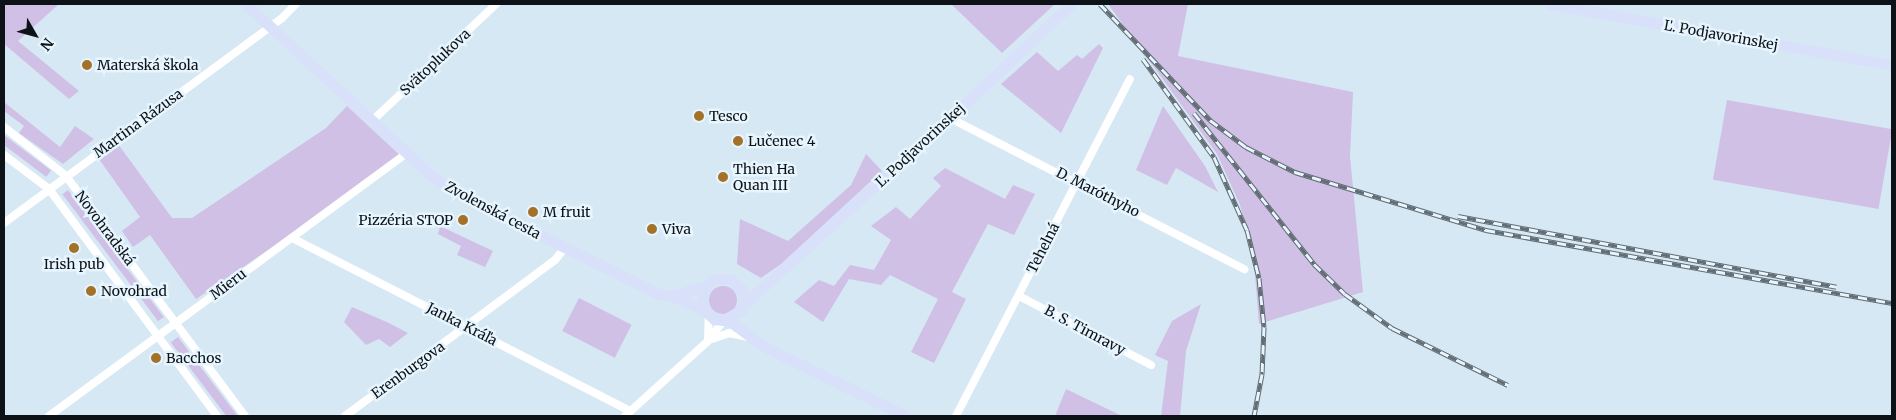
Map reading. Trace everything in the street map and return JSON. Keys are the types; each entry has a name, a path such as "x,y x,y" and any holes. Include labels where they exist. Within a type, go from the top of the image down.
{"street":[{"name":"Zvolenská cesta","path":"246,4 407,153 452,190 564,249 659,294 673,296 706,313 726,320 750,338 906,416"},
{"name":"Martina Rázusa","path":"4,223 270,27 296,4"},
{"name":"Svätoplukova","path":"373,120 496,4"},
{"name":"Ľ. Podjavorinskej","path":"742,308 950,118 1071,4"},
{"name":"Ľ. Podjavorinskej","path":"1550,4 1892,65"},
{"name":"Tehelná","path":"956,416 1130,79"},
{"name":"D. Maróthyho","path":"950,118 1077,181 1244,268"},
{"name":"Novohradská","path":"4,127 66,176 245,416"},
{"name":"Mieru","path":"49,416 407,153"},
{"name":"Novohradská","path":"4,154 49,190 217,416"},
{"name":"Janka Kráľa","path":"292,238 467,326 628,413"},
{"name":"Erenburgova","path":"345,416 555,260 564,249"},
{"path":"673,296 724,278 739,286 767,284"},
{"path":"706,285 701,297 706,313 708,341"},
{"path":"708,341 729,333 750,338 742,308 739,286"},
{"name":"B. S. Timravy","path":"1019,296 1151,365"},
{"path":"628,413 708,341 726,320 742,308"}],"shaded area":[{"path":"4,4 59,4 18,41 79,91 69,99 4,44"},
{"path":"951,4 1055,4 1002,53"},
{"path":"1108,4 1188,4 1178,56 1353,92 1350,156 1363,292 1259,324 1253,251 1240,205 1217,154"},
{"path":"1099,44 1103,48 1061,133 1001,84 1037,52 1058,71 1077,55 1082,59"},
{"path":"1727,100 1892,129 1878,209 1713,180"},
{"path":"4,102 60,147 75,126 94,139 63,164 19,133 24,126 4,111"},
{"path":"347,106 403,158 196,299 150,235 133,247 122,231 140,217 99,159 118,144 172,218 192,218 326,128"},
{"path":"1163,106 1205,166 1218,192 1176,168 1167,185 1136,170"},
{"path":"4,135 51,171 46,177 4,145"},
{"path":"866,154 882,171 781,264 761,278 737,264 740,219 788,241 851,185"},
{"path":"945,168 1005,199 1013,185 1035,194 1014,235 988,224 952,292 966,299 934,363 911,352 938,299 890,275 881,285 849,279 823,322 794,302 819,280 834,286 850,265 874,270 891,240 871,226 896,207 910,219 941,186 933,178"},
{"path":"68,190 164,317 158,321 62,194"},
{"path":"440,226 493,251 485,267 457,255 461,246 438,234"},
{"path":"723,286 733,290 737,300 733,310 723,314 713,310 709,300 713,290"},
{"path":"579,298 632,325 615,358 562,331"},
{"path":"1201,304 1186,351 1180,416 1161,416 1168,361 1155,355 1172,321"},
{"path":"352,307 408,333 390,347 379,339 366,345 344,322"},
{"path":"178,337 238,416 226,416 171,342"},
{"path":"1066,389 1122,416 1055,416"}],"railway":[{"path":"1100,4 1210,120 1246,147 1295,172 1486,230 1892,303"},
{"path":"1143,59 1214,157 1247,230 1259,278 1264,327 1262,374 1254,416"},
{"path":"1194,113 1314,264 1345,294 1392,328 1508,385"},
{"path":"1458,216 1836,287"}],"place":[{"name":"Materská škola","path":"87,65"},
{"name":"Tesco","path":"699,116"},
{"name":"Lučenec 4","path":"738,141"},
{"name":"Thien Ha Quan III","path":"723,177"},
{"name":"M fruit","path":"533,212"},
{"name":"Pizzéria STOP","path":"463,220"},
{"name":"Viva","path":"652,229"},
{"name":"Irish pub","path":"74,248"},
{"name":"Novohrad","path":"91,291"},
{"name":"Bacchos","path":"156,358"}]}
